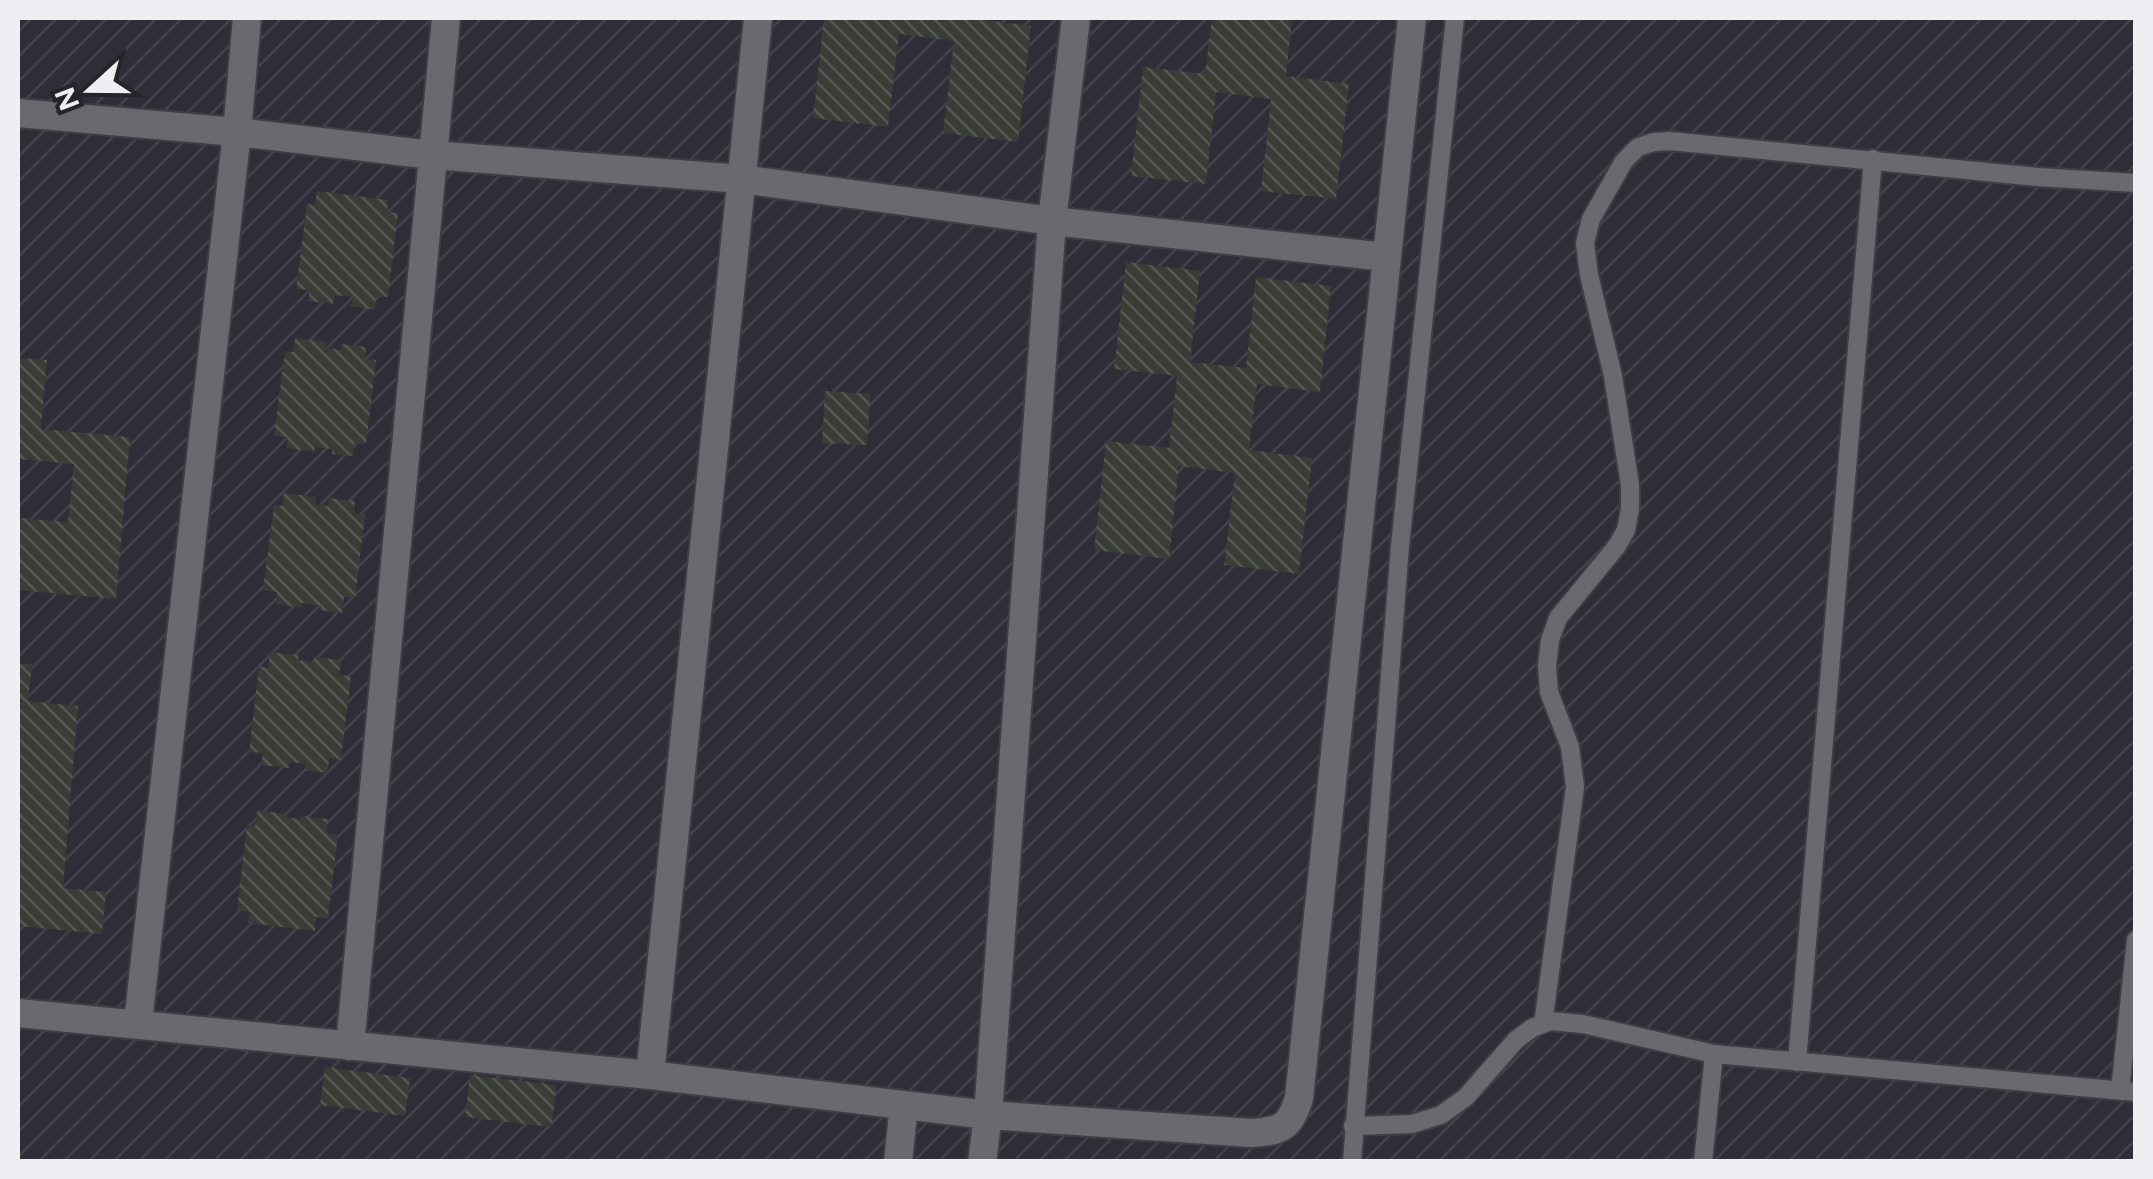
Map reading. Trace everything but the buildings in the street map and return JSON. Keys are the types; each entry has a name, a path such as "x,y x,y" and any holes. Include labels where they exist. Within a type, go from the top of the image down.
{"street":[{"path":"138,1023 247,18"},
{"path":"350,1046 446,18"},
{"path":"650,1074 758,18"},
{"path":"982,1162 1052,220 1076,18"},
{"path":"18,1012 650,1074 988,1115 1251,1134 1274,1131 1293,1118 1301,1079 1412,18"},
{"path":"18,113 432,154 742,179 1052,220 1386,257"},
{"path":"898,1162 904,1106"}],"lane":[{"path":"1352,1162 1400,546 1455,18"},
{"path":"1543,1024 1575,787 1570,747 1549,692 1550,640 1558,618 1617,546 1626,530 1630,508 1613,376 1589,275 1586,243 1591,219 1624,161 1638,147 1670,141 2136,183"},
{"path":"1797,1062 1873,159"},
{"path":"1353,1126 1412,1124 1441,1115 1466,1097 1516,1040 1550,1021 1582,1024 1714,1054 2128,1092 2136,940"},
{"path":"1703,1162 1714,1054"}],"shaded area":[{"path":"18,18 2135,18 2135,1161 18,1161"}]}
